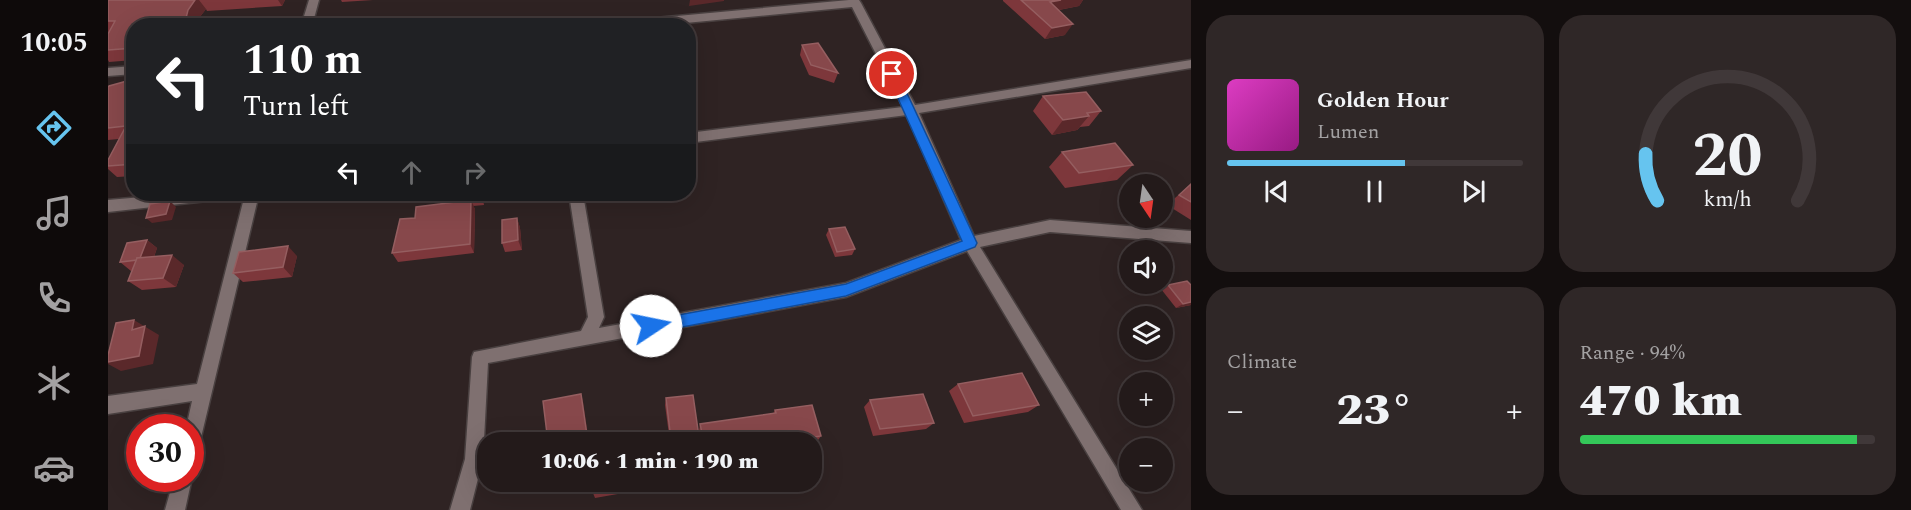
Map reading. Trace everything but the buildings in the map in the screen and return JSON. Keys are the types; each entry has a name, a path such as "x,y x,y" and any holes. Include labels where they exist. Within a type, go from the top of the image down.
{"street":[{"path":"308,18 314,0"},
{"path":"690,18 855,1 911,110 970,243 1132,510"},
{"path":"696,137 911,110 1191,64"},
{"path":"108,72 126,71"},
{"path":"108,206 157,201"},
{"path":"198,414 250,201"},
{"path":"577,201 596,317 586,338"},
{"path":"460,510 474,459 480,357 846,290 970,243 1050,226 1191,237"},
{"path":"108,405 203,391"},
{"path":"176,510 180,492"}],"route":[{"path":"651,326 846,290 970,243 911,110 892,74"}]}
